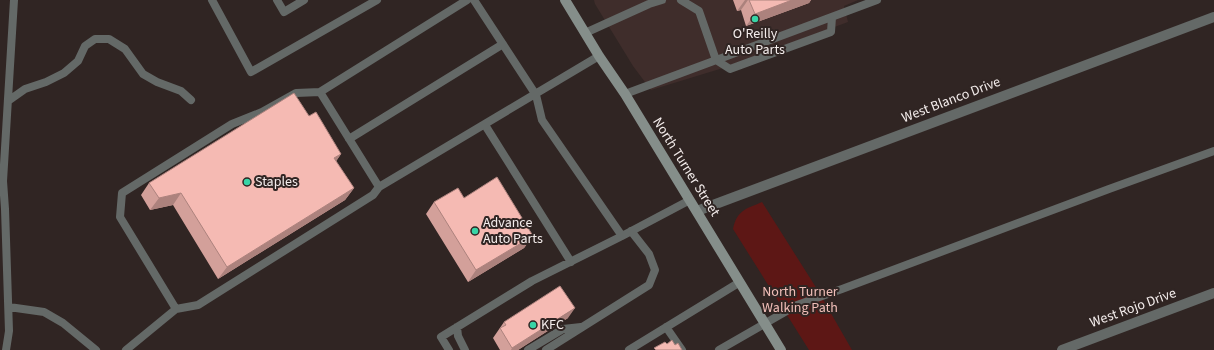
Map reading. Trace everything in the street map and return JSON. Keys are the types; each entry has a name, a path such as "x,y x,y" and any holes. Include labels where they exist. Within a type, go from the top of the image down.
{"main road":[{"name":"North Turner Street","path":"565,0 599,56 625,94 781,350"}],"street":[{"name":"West Blanco Drive","path":"697,211 1214,17"},
{"name":"West Rojo Drive","path":"1062,350 1214,294"}],"lane":[{"path":"6,350 10,331 3,181 14,0"},
{"path":"212,0 250,72 377,0"},
{"path":"276,0 284,12 304,0"},
{"path":"176,309 120,217 122,193 232,124 262,112 296,93 320,92 467,0"},
{"path":"474,0 536,95 542,120 622,236"},
{"path":"585,33 649,4 662,0"},
{"path":"681,0 699,11 716,60 730,69 832,32 832,17"},
{"path":"625,94 877,0"},
{"path":"8,101 26,89 64,74 78,61 85,46 95,39 109,39 125,49 143,74 157,82 181,91 191,100"},
{"path":"349,139 503,44"},
{"path":"126,350 176,309 198,305 372,195 379,187 536,95 599,56"},
{"path":"320,92 379,187"},
{"path":"485,125 571,262"},
{"path":"719,350 797,305 850,287 1214,151"},
{"path":"449,350 441,337 457,327 532,281 690,200"},
{"path":"546,350 649,285 655,270 649,254 632,231"},
{"path":"629,350 740,282"},
{"path":"9,307 44,312 63,323 96,350"},
{"path":"457,327 458,336 465,350"},
{"path":"528,350 563,329 583,327"},
{"path":"666,327 682,350"}],"shaded area":[{"path":"594,0 858,0 844,6 848,22 723,68 651,90 633,66"}],"green space":[{"name":"North Turner Walking Path","path":"762,202 817,289 852,350 809,350 733,229 737,218 743,211"}],"building":[{"path":"749,0 792,0 755,14"},
{"name":"Staples","path":"294,93 309,116 316,112 341,154 334,158 354,188 227,267 181,193 159,198 149,183"},
{"name":"Advance Auto Parts","path":"497,177 533,236 476,270 434,202 458,188 464,198"},
{"name":"KFC","path":"560,286 575,308 512,348 500,328 506,325 504,322"},
{"path":"672,340 675,345 678,343 682,350 656,350 654,348 665,342 667,344"}],"place":[{"name":"O'Reilly Auto Parts","path":"755,19"},
{"name":"Staples","path":"247,182"},
{"name":"Advance Auto Parts","path":"475,231"},
{"name":"KFC","path":"533,325"}]}
